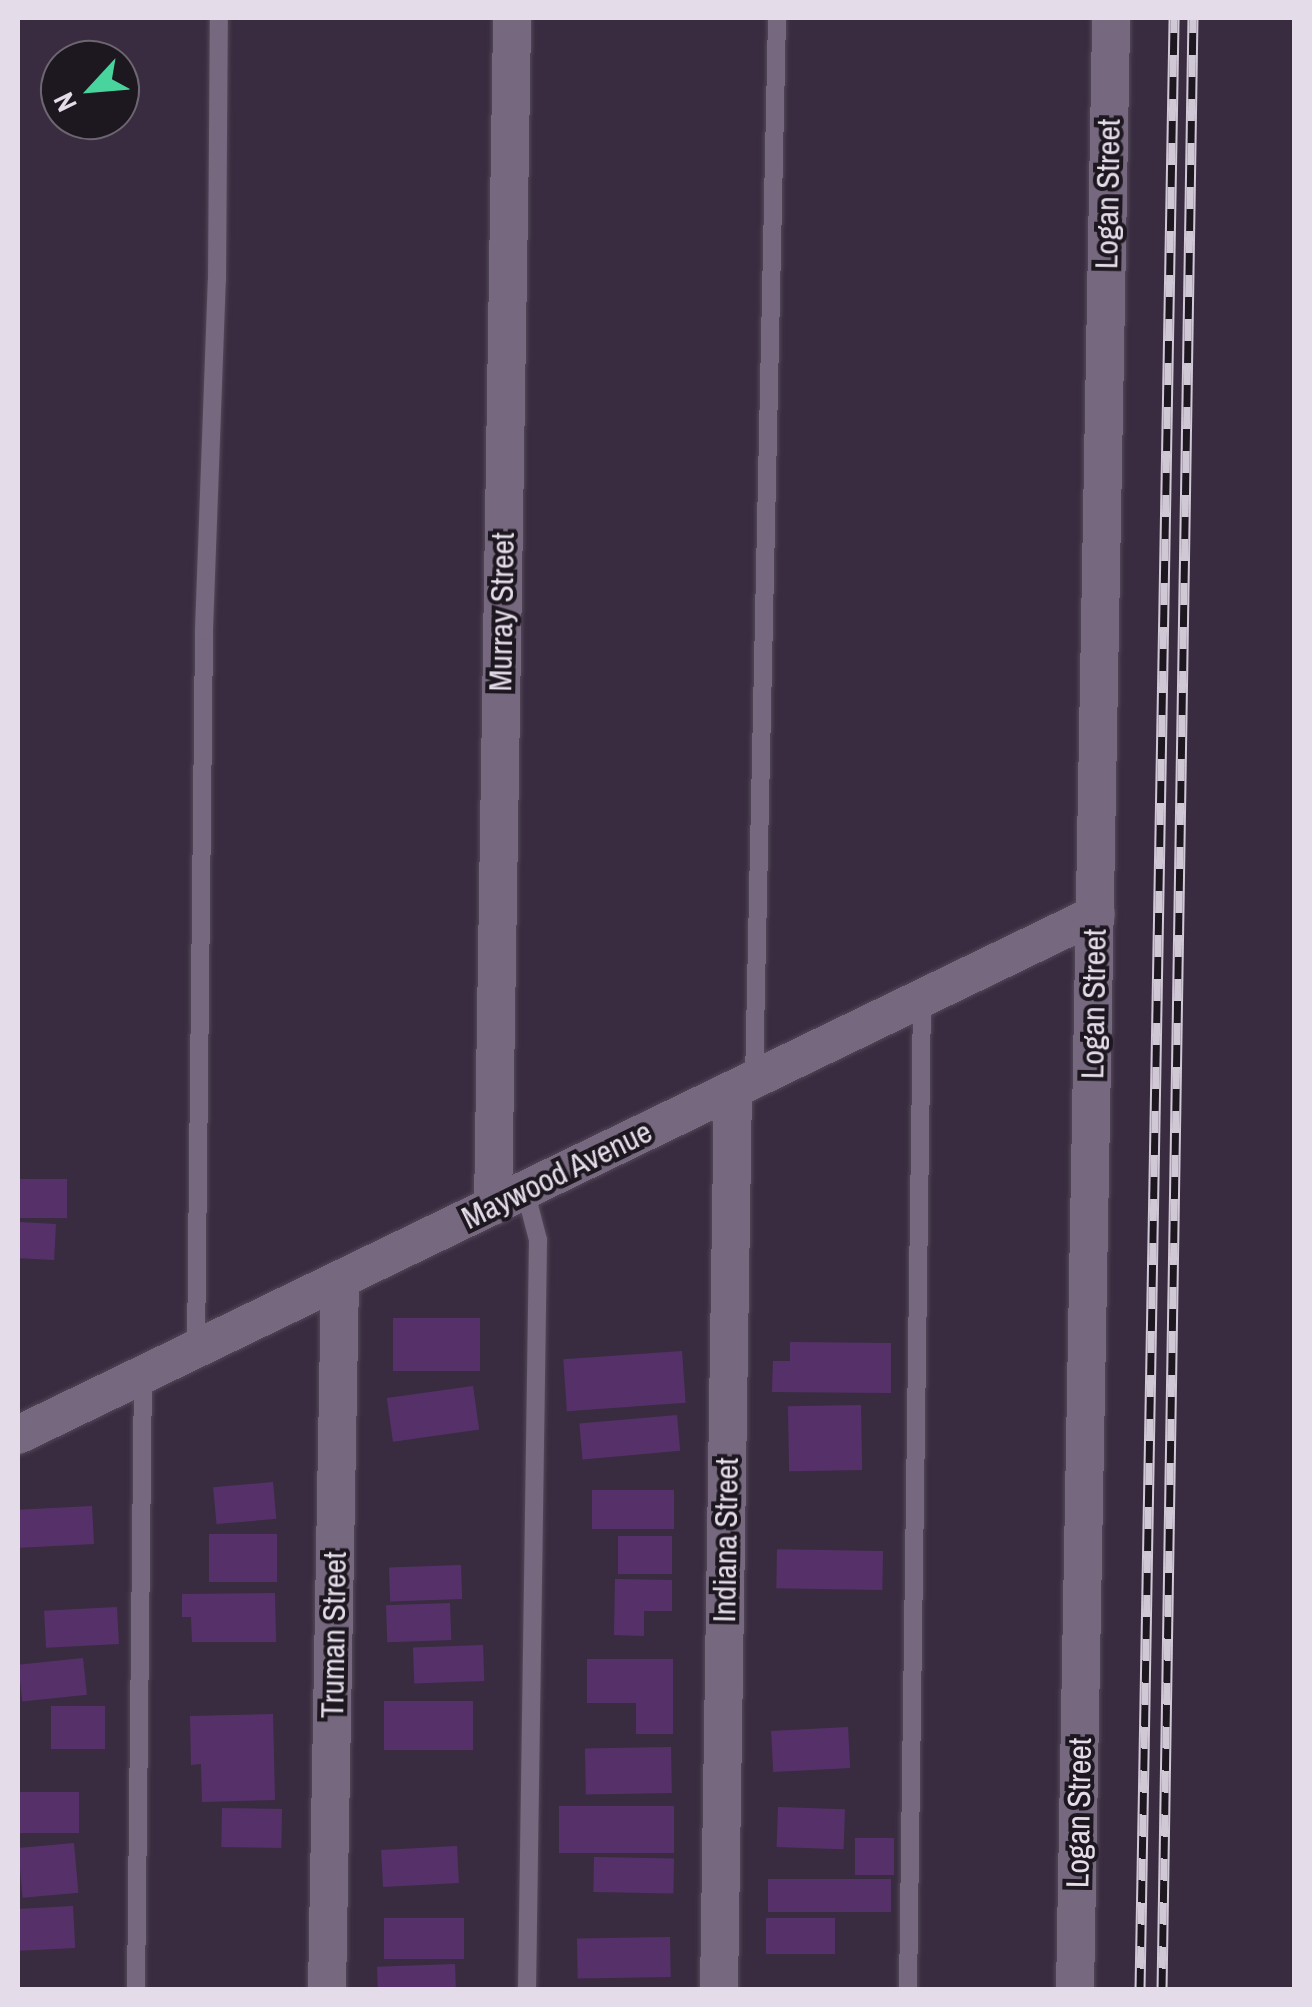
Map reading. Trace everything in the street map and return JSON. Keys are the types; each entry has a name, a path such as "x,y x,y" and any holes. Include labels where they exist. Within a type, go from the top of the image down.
{"street":[{"name":"Murray Street","path":"509,1198 512,18"},
{"name":"Logan Street","path":"1076,1990 1111,18"},
{"name":"Maywood Avenue","path":"18,1435 1096,914"},
{"name":"Indiana Street","path":"719,1990 743,1085"},
{"name":"Truman Street","path":"327,1990 340,1280"}],"lane":[{"path":"196,1350 204,630 218,280 218,18"},
{"path":"743,1085 777,18"},
{"path":"908,1990 922,998"},
{"path":"509,1198 538,1240 527,1990"},
{"path":"136,1990 143,1374"}],"building":[{"path":"18,1179 67,1179 67,1218 18,1218"},
{"path":"18,1222 56,1224 54,1260 18,1258"},
{"path":"393,1318 480,1318 480,1371 393,1371"},
{"path":"790,1342 891,1343 891,1393 772,1392 773,1361 790,1361"},
{"path":"682,1351 686,1403 567,1411 563,1359"},
{"path":"473,1386 479,1430 393,1442 387,1398"},
{"path":"861,1405 862,1470 789,1471 788,1406"},
{"path":"677,1415 680,1451 583,1459 579,1424"},
{"path":"273,1482 276,1519 216,1524 213,1487"},
{"path":"592,1490 674,1490 674,1529 592,1529"},
{"path":"92,1506 94,1544 20,1548 18,1510"},
{"path":"209,1534 277,1534 277,1582 209,1582"},
{"path":"618,1536 672,1536 672,1574 618,1574"},
{"path":"777,1549 883,1551 882,1590 776,1588"},
{"path":"461,1565 462,1599 390,1601 389,1568"},
{"path":"615,1579 672,1580 672,1611 644,1611 644,1636 614,1635"},
{"path":"275,1593 276,1642 192,1642 191,1617 182,1617 182,1594"},
{"path":"450,1603 451,1640 387,1642 386,1605"},
{"path":"117,1607 119,1644 46,1648 44,1611"},
{"path":"483,1645 484,1681 414,1683 413,1647"},
{"path":"83,1658 87,1695 22,1702 18,1665"},
{"path":"587,1659 673,1659 673,1734 636,1734 636,1703 587,1703"},
{"path":"384,1701 473,1701 473,1750 384,1750"},
{"path":"51,1706 105,1706 105,1749 51,1749"},
{"path":"273,1714 275,1800 202,1802 201,1764 191,1765 190,1716"},
{"path":"848,1727 850,1768 773,1772 771,1731"},
{"path":"671,1747 672,1793 586,1794 585,1749"},
{"path":"18,1792 79,1792 79,1833 18,1833"},
{"path":"559,1806 674,1806 674,1853 559,1853"},
{"path":"778,1807 845,1809 844,1849 777,1847"},
{"path":"222,1808 282,1809 281,1848 221,1847"},
{"path":"855,1838 894,1838 894,1875 855,1875"},
{"path":"74,1843 78,1893 23,1898 18,1848"},
{"path":"457,1846 459,1883 383,1887 381,1850"},
{"path":"594,1857 674,1858 673,1893 593,1892"},
{"path":"768,1879 891,1879 891,1912 768,1912"},
{"path":"73,1906 75,1948 20,1951 18,1909"},
{"path":"384,1918 464,1918 464,1959 384,1959"},
{"path":"766,1918 835,1918 835,1954 766,1954"},
{"path":"670,1937 671,1977 578,1979 577,1939"},
{"path":"455,1964 456,1990 378,1990 377,1967"}],"railway":[{"path":"1140,1990 1174,18"},
{"path":"1162,1990 1193,18"}]}
